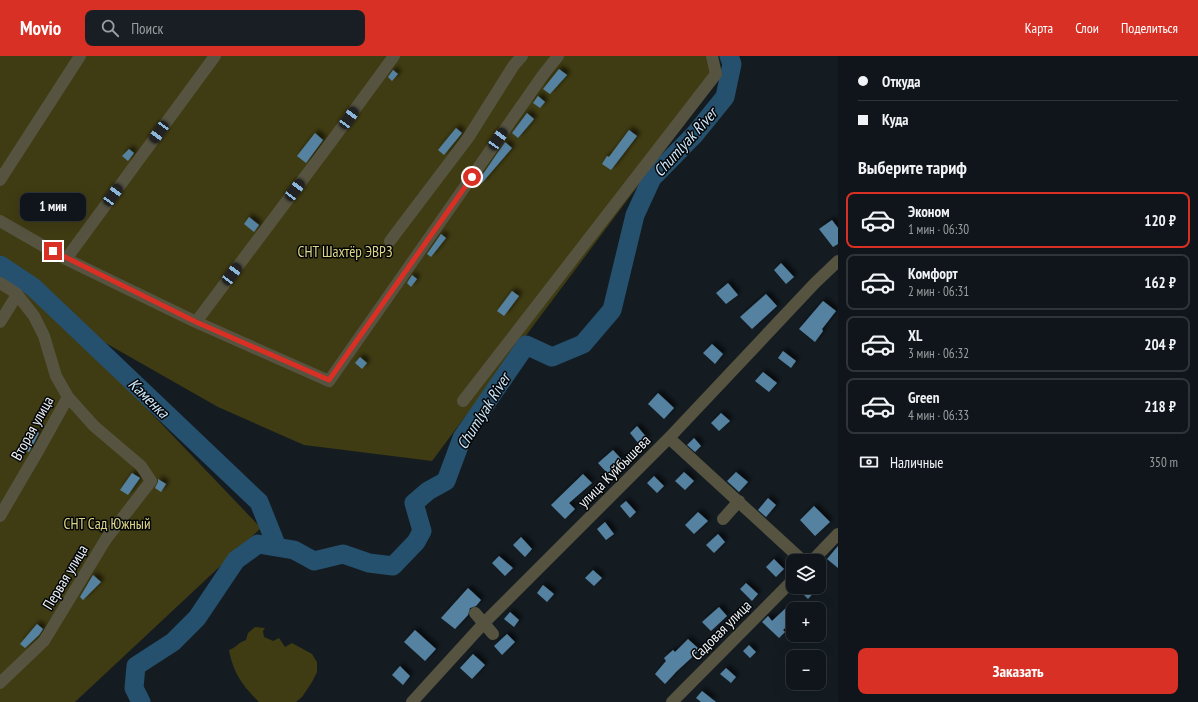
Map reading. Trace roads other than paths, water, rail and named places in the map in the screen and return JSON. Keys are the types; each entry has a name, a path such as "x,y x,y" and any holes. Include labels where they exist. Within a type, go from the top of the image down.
{"street":[{"path":"0,180 80,56"},
{"path":"66,259 215,56"},
{"path":"196,322 394,56"},
{"path":"390,241 468,138 514,64 522,56"},
{"path":"0,221 66,259 196,322 329,380 543,75 558,56"},
{"path":"463,401 716,74 712,56"},
{"name":"улица Куйбышева","path":"412,702 484,623 670,438 815,283 838,261"},
{"path":"0,283 17,295 34,316 44,336 56,376 68,396"},
{"path":"0,322 17,295"},
{"name":"Первая улица","path":"0,683 44,641 106,539 151,481 141,466 94,426 68,396"},
{"name":"Вторая улица","path":"0,516 68,396"},
{"path":"670,438 796,554"},
{"path":"723,519 739,501"},
{"path":"819,554 838,534"},
{"name":"Садовая улица","path":"672,702 786,587"},
{"path":"475,613 493,634"}],"water":[{"path":"722,56 738,56 739,69 727,66"}],"waterway":[{"name":"Chumlyak River","path":"141,702 134,688 136,666 173,642 197,618 236,560 258,544 294,550 314,561 343,554 369,563 393,566 416,542 422,531 414,503 428,491 446,481 462,438 526,345 552,357 583,344 612,310 635,215 652,178 695,134 725,97 732,64 729,56"},
{"name":"Каменка","path":"0,265 33,287 259,502 277,547"}],"park label":[{"name":"СНТ Шахтёр ЭВРЗ","path":"345,251"},
{"name":"СНТ Сад Южный","path":"107,523"}]}
